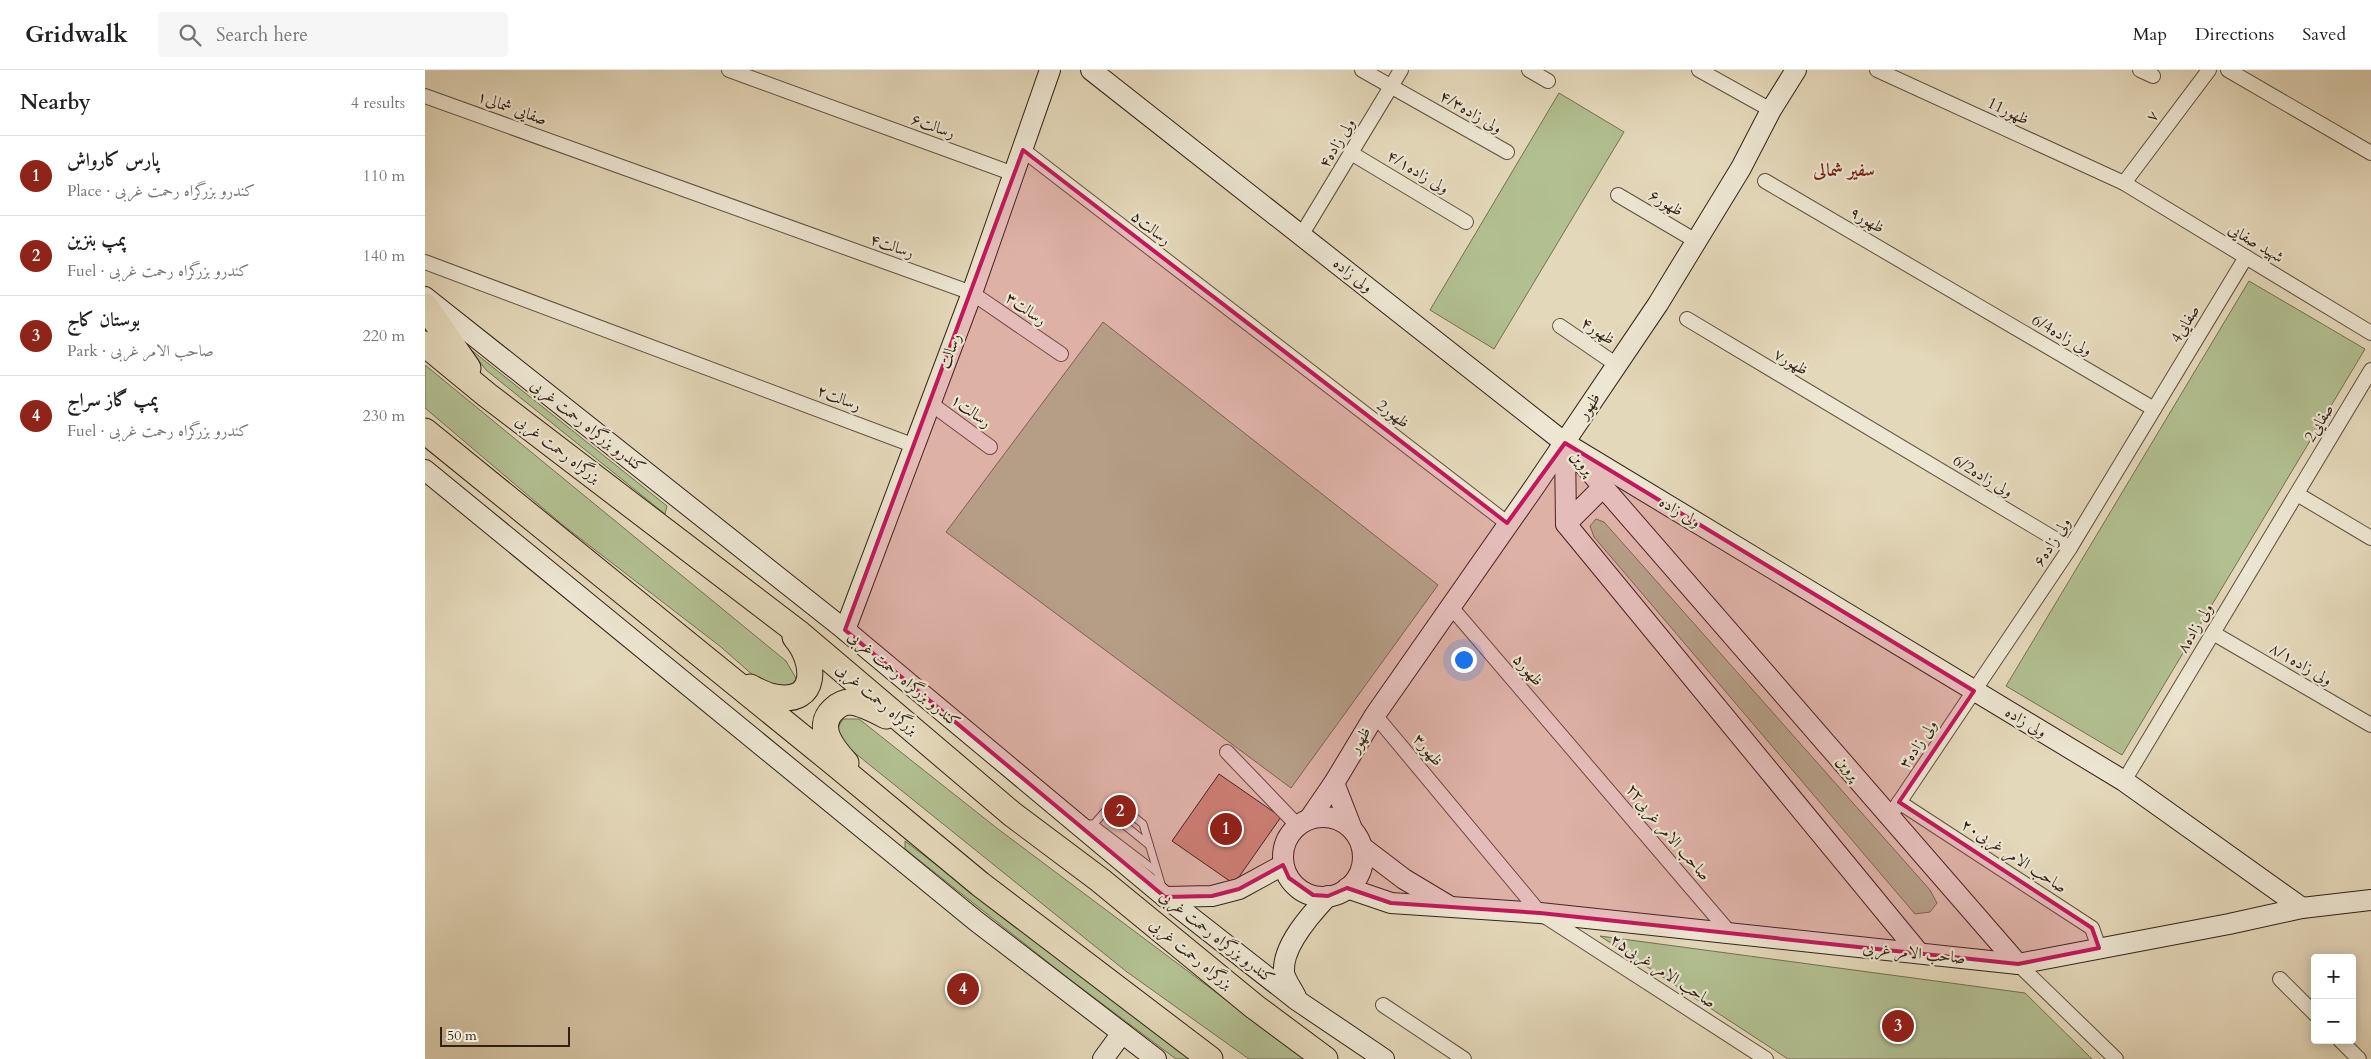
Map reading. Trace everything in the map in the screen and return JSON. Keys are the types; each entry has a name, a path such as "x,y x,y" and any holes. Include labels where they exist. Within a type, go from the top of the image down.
{"highway":[{"path":"425,306 487,395"},
{"name":"بزرگراه رحمت غربی","path":"425,344 487,395 768,609 1012,814 1100,880 1255,1006 1325,1059"},
{"path":"425,431 980,884 1210,1059"},
{"path":"719,671 775,697 789,697 805,689 809,682 811,667 806,652 791,631 768,609"},
{"path":"875,797 828,740 825,722 828,715 840,704 857,703 920,736"}],"street":[{"name":"رسالت۶","path":"729,70 1014,174"},
{"name":"رسالت","path":"845,630 972,292 1050,70"},
{"name":"ولی زاده","path":"1091,70 1302,234 1565,443 2124,781 2302,908"},
{"name":"ولی زاده۴/۳","path":"1362,70 1507,152"},
{"name":"ولی زاده۴","path":"1302,234 1401,70"},
{"path":"1529,70 1548,81"},
{"path":"1699,70 1771,110"},
{"name":"ظهور","path":"1304,822 1334,783 1375,715 1507,523 1565,443 1658,304 1741,168 1771,110 1796,70"},
{"name":"11ظهور","path":"1877,70 2124,183"},
{"path":"2140,70 2153,76"},
{"name":"۷","path":"2124,183 2209,70"},
{"path":"2228,70 2371,153"},
{"name":"صفایی شمالی۱","path":"425,96 801,232"},
{"name":"رسالت۵","path":"1023,150 1257,333"},
{"name":"ولی زاده۴/۱","path":"1351,153 1466,222"},
{"name":"ظهور۹","path":"1765,181 1951,290"},
{"name":"شهید صفایی","path":"2124,183 2371,333"},
{"name":"ظهور۶","path":"1618,195 1696,241"},
{"name":"رسالت۴","path":"801,232 972,292"},
{"name":"4صفایی","path":"2154,409 2246,257"},
{"name":"رسالت۲","path":"425,262 915,446"},
{"name":"6/4ولی زاده","path":"1951,290 2154,409"},
{"name":"رسالت۳","path":"972,292 1061,354"},
{"name":"کندرو بزرگراه رحمت غربی","path":"425,297 845,630 1085,824 1165,897 1298,1001 1385,1059"},
{"name":"ظهور۷","path":"1687,319 1878,434"},
{"name":"ظهور۴","path":"1560,326 1617,365"},
{"name":"2ظهور","path":"1257,333 1507,523"},
{"name":"2صفایی","path":"2297,494 2371,370"},
{"name":"رسالت۱","path":"930,403 991,447"},
{"name":"ولی زاده۶","path":"1975,691 2070,548 2154,409"},
{"name":"6/2ولی زاده","path":"1878,434 2070,548"},
{"name":"پروین","path":"1565,443 1894,809 2018,964"},
{"name":"پروین","path":"1565,443 1566,524"},
{"path":"425,470 968,915 1156,1059"},
{"path":"1603,487 1566,524 1919,953"},
{"path":"2297,494 2371,538"},
{"name":"ولی زاده۸","path":"2124,781 2297,494"},
{"name":"ظهور۵","path":"1451,607 1579,756"},
{"name":"ولی زاده۸/۱","path":"2213,633 2371,725"},
{"name":"ولی زاده۳","path":"1894,809 1975,691"},
{"name":"ظهور۳","path":"1375,715 1541,913"},
{"path":"1227,752 1304,822"},
{"name":"صاحب الامر غربی٢٢","path":"1579,756 1730,933"},
{"path":"1334,783 1352,829 1362,847 1404,879 1453,908"},
{"name":"صاحب الامر غربی۲۰","path":"1894,809 2092,928 2099,948"},
{"path":"1328,896 1313,895 1299,889 1289,878 1283,864 1285,843 1288,836 1304,822 1325,817 1339,820 1352,829"},
{"path":"1298,1001 1284,973 1289,950 1308,918 1328,896 1347,888 1361,870 1362,847"},
{"path":"1165,897 1212,896 1239,889 1283,864"},
{"name":"صاحب الامر غربی","path":"1347,888 1391,903 1541,913 2018,964 2302,908 2371,900"},
{"name":"صاحب الامر غربی۲۵","path":"1541,913 1766,1059"},
{"path":"2018,964 2116,1059"},
{"path":"2280,979 2311,1010"},
{"path":"1383,1005 1464,1059"},
{"path":"1103,1059 1122,1033"},
{"path":"2344,1044 2359,1059"}],"lane":[{"path":"1157,872 1085,824 1106,810 1114,801 1143,824 1165,897"},
{"path":"1106,810 1149,845"}],"highlighted area":[{"path":"1023,150 1507,523 1565,443 1974,691 1899,802 2092,928 2099,948 2018,964 1540,913 1391,903 1347,888 1328,896 1313,895 1289,878 1283,865 1239,889 1212,896 1165,897 845,630"}],"green space":[{"path":"1559,93 1624,132 1494,349 1430,310"},
{"path":"2249,281 2365,349 2122,755 2006,686"},
{"path":"1103,322 1438,585 1291,788 946,532"},
{"path":"470,349 667,506 665,514 486,370"},
{"path":"425,365 786,661 797,680 792,687 763,684 721,647 564,526 425,408"},
{"path":"1596,519 1604,522 1930,890 1937,903 1930,912 1915,914 1594,537 1590,526"},
{"path":"843,719 859,719 998,829 1305,1059 1249,1059 1127,972 840,741 837,729"},
{"path":"905,841 1191,1059 1176,1059 1068,978 905,849"},
{"path":"1600,936 2025,993 2092,1059 1788,1059"}],"building":[{"path":"1219,774 1281,817 1234,884 1172,841"}],"place":[{"name":"پمپ بنزین","path":"1120,811"},
{"name":"پارس کارواش","path":"1226,829"},
{"name":"پمپ گاز سراج","path":"963,989"},
{"name":"بوستان کاج","path":"1898,1026"}],"district":[{"name":"سفیر شمالی","path":"1844,170"}]}
